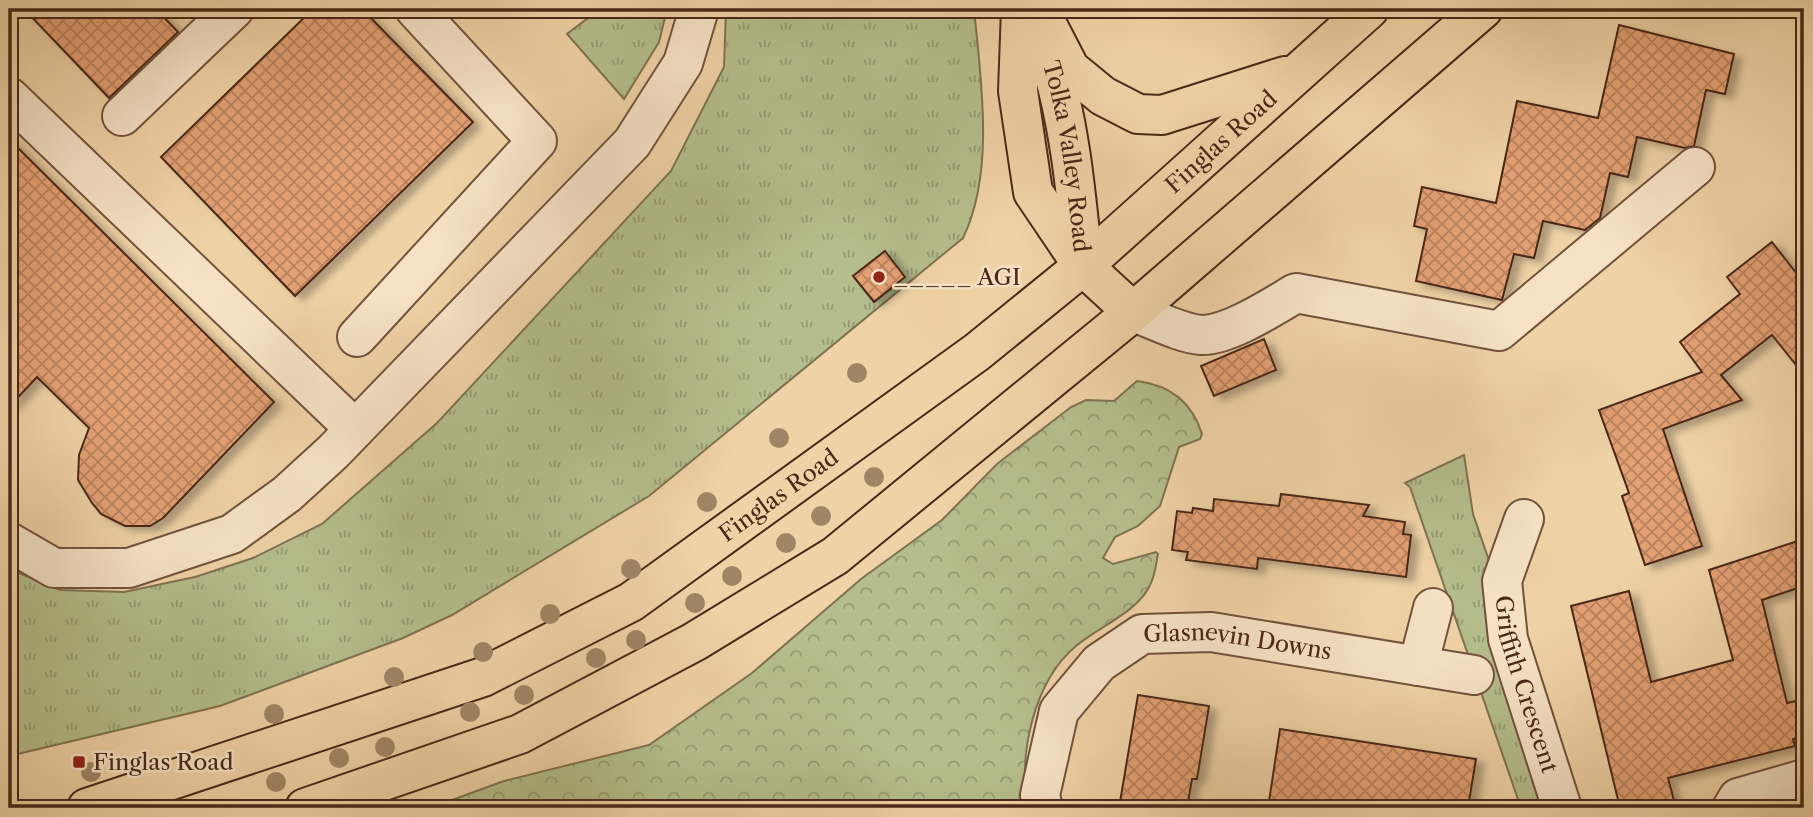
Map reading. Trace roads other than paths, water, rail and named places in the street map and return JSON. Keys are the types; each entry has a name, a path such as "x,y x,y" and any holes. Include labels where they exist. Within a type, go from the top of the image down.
{"main road":[{"name":"Tolka Valley Road","path":"1021,9 1018,90 1033,192 1083,266 1133,312"},
{"name":"Tolka Valley Road","path":"1033,9 1058,81 1075,180 1083,266"},
{"path":"1039,9 1070,69 1103,96 1138,114 1162,115 1296,72"},
{"name":"Finglas Road","path":"87,808 483,677 631,602 977,352 1083,266 1369,9"},
{"path":"305,808 520,734 694,642 835,556 1133,312 1483,9"}],"street":[{"path":"122,116 234,9"},
{"path":"356,337 537,141 415,9"},
{"path":"9,542 54,568 129,568 232,534 287,494 355,429 632,143 682,63 699,9"},
{"path":"9,97 355,429"},
{"path":"1133,312 1198,335 1214,334 1258,315 1296,293 1499,331 1695,167"},
{"name":"Griffith Crescent","path":"1524,519 1502,581 1508,639 1562,808"},
{"path":"1418,666 1433,608"},
{"name":"Glasnevin Downs","path":"1043,808 1040,794 1059,711 1099,663 1142,634 1211,632 1474,675"},
{"path":"1732,808 1738,798 1804,779"}],"place":[{"name":"_____ AGI","path":"879,277"},
{"name":"Finglas Road","path":"79,762"}]}
